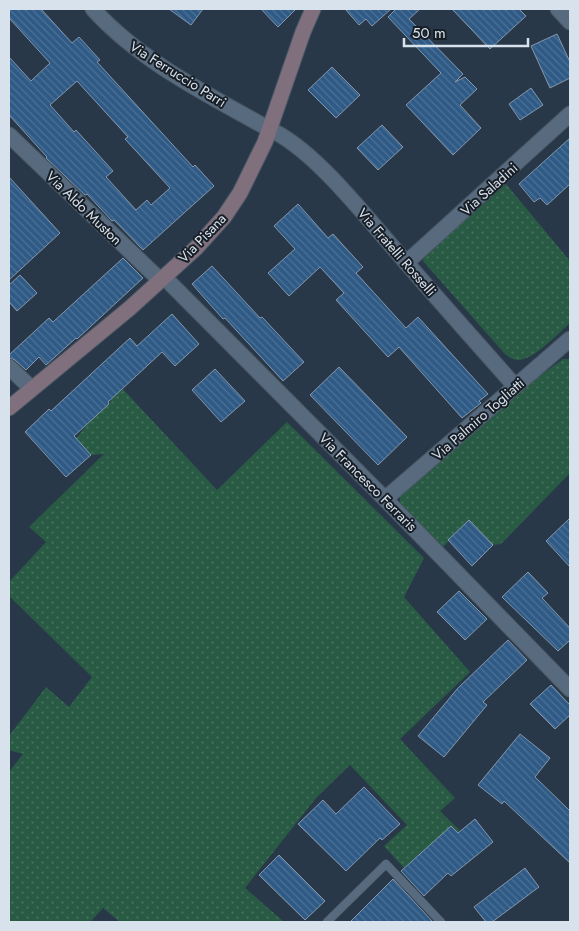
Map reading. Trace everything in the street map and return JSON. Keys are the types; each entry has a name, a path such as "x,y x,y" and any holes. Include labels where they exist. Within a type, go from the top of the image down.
{"main road":[{"name":"Via Pisana","path":"9,408 31,388 97,336 162,279 213,230 232,206 250,175 270,129 310,10"}],"street":[{"name":"Via Ferruccio Parri","path":"93,9 129,44 181,79 270,129"},
{"path":"558,9 570,22"},
{"name":"Via Saladini","path":"406,263 570,114"},
{"name":"Via Fratelli Rosselli","path":"270,129 285,136 315,162 351,200 515,386"},
{"name":"Via Aldo Muston","path":"9,134 26,153 162,279"},
{"name":"Via Francesco Ferraris","path":"162,279 385,499 570,689"},
{"name":"Via Palmiro Togliatti","path":"385,499 570,339"},
{"path":"9,367 31,388"}],"lane":[{"path":"327,922 386,864 441,922"}],"green space":[{"path":"506,184 570,261 570,323 538,351 525,359 519,360 515,360 505,354 423,261 424,256"},
{"path":"563,359 570,359 570,473 501,544 493,545 469,520 443,547 408,515 400,503 400,495 538,377"},
{"path":"120,386 217,490 287,422 424,558 404,597 470,672 400,739 455,798 440,811 460,831 432,853 424,850 404,868 384,846 407,825 350,765 316,798 245,888 284,922 120,922 103,908 90,922 9,922 9,772 23,754 9,750 9,736 46,687 69,707 92,677 9,596 9,582 46,542 29,527 104,454 91,455 76,439 88,423 109,404"}],"building":[{"path":"9,9 41,9 72,43 79,37 100,60 97,62 193,167 195,165 214,186 143,250 87,194 85,195 46,158 9,115 9,57 31,81 50,63 9,18","holes":["77,81 128,137 125,139 170,188 151,205 147,200 136,210 106,177 113,171 76,130 74,132 50,105"]},
{"path":"169,9 203,9 191,25"},
{"path":"261,9 296,9 278,27"},
{"path":"345,9 391,9 372,26 366,19 359,25"},
{"path":"396,9 420,9 409,19 463,74 455,82 465,77 477,89 460,105 481,128 453,155 406,105 441,73 388,17"},
{"path":"452,9 519,9 526,16 490,49"},
{"path":"557,34 570,62 570,78 550,88 531,46"},
{"path":"332,67 360,95 336,118 308,90"},
{"path":"531,88 543,105 520,120 509,104"},
{"path":"382,125 403,147 378,170 357,148"},
{"path":"570,138 570,184 547,205 540,198 534,202 519,184"},
{"path":"9,177 60,233 9,280"},
{"path":"298,204 328,238 333,234 363,267 356,273 406,328 418,317 488,394 479,401 481,403 462,418 399,347 388,357 336,300 344,293 320,267 289,296 268,273 295,249 274,226"},
{"path":"123,258 143,278 77,339 46,365 39,357 26,370 15,360 9,358 9,355 49,318 53,322"},
{"path":"212,266 304,362 283,381 192,284"},
{"path":"20,275 37,293 17,311 9,302 9,285"},
{"path":"172,314 199,344 175,366 162,352 74,436 91,455 66,477 25,432 49,409 51,411 130,338 137,346"},
{"path":"339,367 407,437 378,465 310,395"},
{"path":"215,369 245,401 221,422 192,390"},
{"path":"570,518 570,567 546,541"},
{"path":"469,520 493,545 472,566 448,540"},
{"path":"528,572 548,593 542,598 570,628 570,640 558,651 502,597"},
{"path":"459,591 487,619 465,640 437,612"},
{"path":"508,640 527,660 483,702 487,705 444,757 418,736 458,688"},
{"path":"551,685 570,705 570,715 555,729 530,704"},
{"path":"520,734 550,758 535,777 570,811 570,863 504,801 502,804 478,785"},
{"path":"364,787 400,824 382,840 380,838 346,871 298,824 323,800 336,814"},
{"path":"475,819 493,842 451,876 448,873 424,896 401,871 451,826 458,833"},
{"path":"279,855 325,901 305,920 259,875"},
{"path":"525,868 539,887 492,922 486,922 474,907"},
{"path":"393,879 433,922 350,922"}]}
